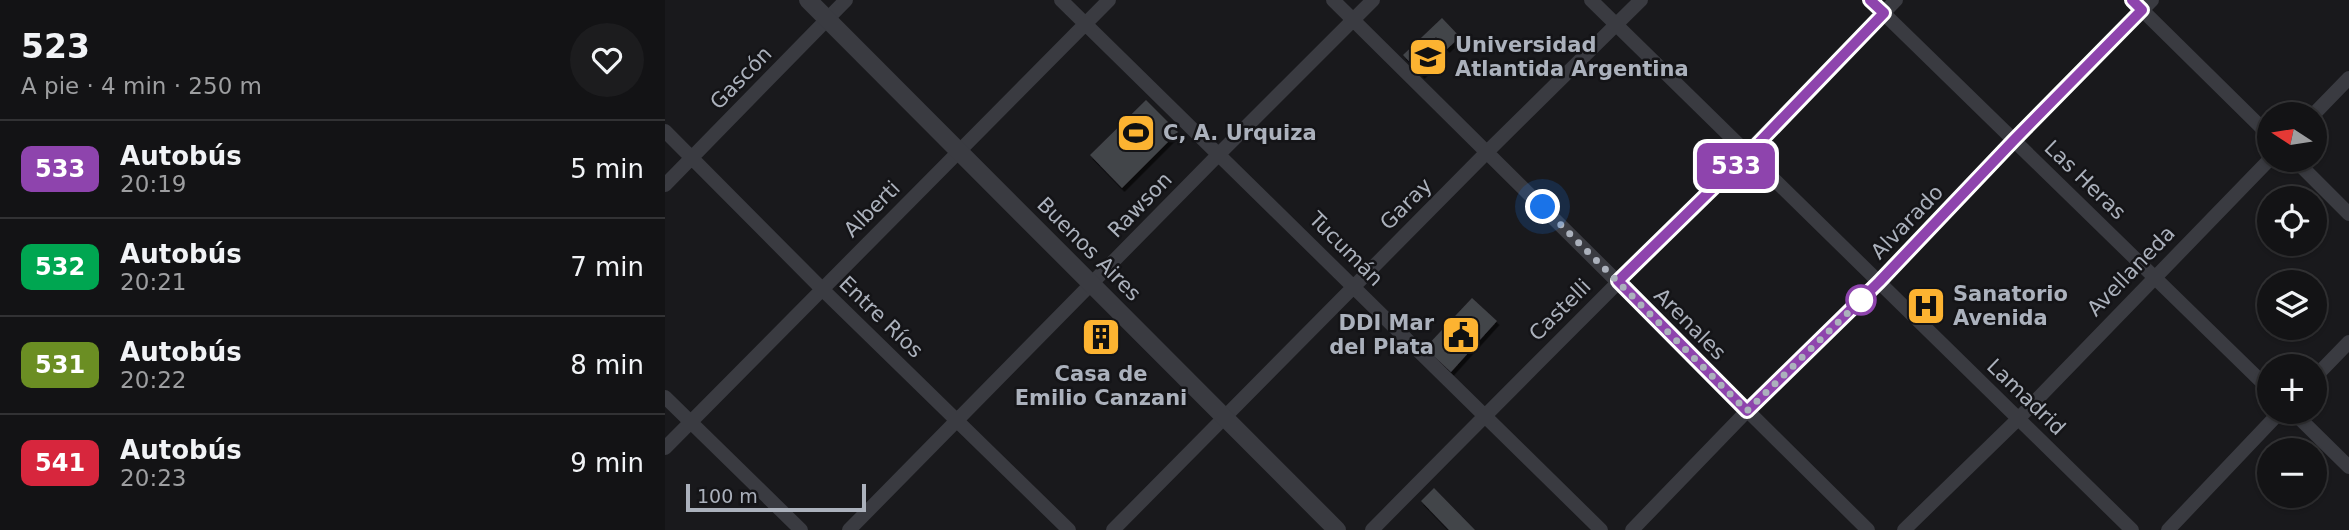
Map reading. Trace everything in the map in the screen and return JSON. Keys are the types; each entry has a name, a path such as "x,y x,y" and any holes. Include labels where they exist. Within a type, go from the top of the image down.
{"street":[{"name":"Buenos Aires","path":"808,0 1337,530"},
{"name":"Gascón","path":"665,185 846,0"},
{"name":"Tucumán","path":"1061,0 1601,530"},
{"name":"Alberti","path":"665,448 1109,0"},
{"name":"Arenales","path":"1333,0 1868,530"},
{"name":"Rawson","path":"849,530 1373,0"},
{"name":"Lamadrid","path":"1591,0 2131,530"},
{"name":"Garay","path":"1113,530 1641,0"},
{"name":"Las Heras","path":"1870,0 2257,377"},
{"name":"Castelli","path":"1372,530 1618,281 1748,154 1896,0"},
{"path":"2142,4 2257,123"},
{"name":"Alvarado","path":"1632,530 1747,411 1879,282 2142,4"},
{"path":"2326,102 2349,78"},
{"name":"Entre Ríos","path":"665,131 1069,530"},
{"name":"Avellaneda","path":"1904,530 2018,419 2257,172"},
{"path":"2307,172 2349,214"},
{"path":"2327,364 2349,342"},
{"path":"665,397 801,530"},
{"path":"2168,530 2269,424"},
{"path":"2305,424 2349,467"}],"building":[{"path":"1442,18 1460,37 1447,49 1436,37 1429,44 1441,57 1422,75 1403,55"},
{"path":"1146,100 1178,132 1122,188 1090,155"},
{"name":"DDI Mar del Plata","path":"1472,298 1497,321 1451,372 1425,348"},
{"name":"Casa de Emilio Canzani","path":"1104,326 1113,334 1098,349 1089,340"},
{"path":"1434,488 1475,530 1449,530 1421,501"}],"bus line":[{"name":"533","path":"1870,0 1884,13 1748,154 1618,281 1747,411 1879,282 2142,10 2132,0"}],"place":[{"name":"Universidad Atlantida Argentina","path":"1428,57"},
{"name":"C, A. Urquiza","path":"1136,133"},
{"name":"Sanatorio Avenida","path":"1926,306"},
{"name":"DDI Mar del Plata","path":"1461,335"},
{"name":"Casa de Emilio Canzani","path":"1101,337"}],"route":[{"path":"1543,207 1747,411 1861,300"}]}
